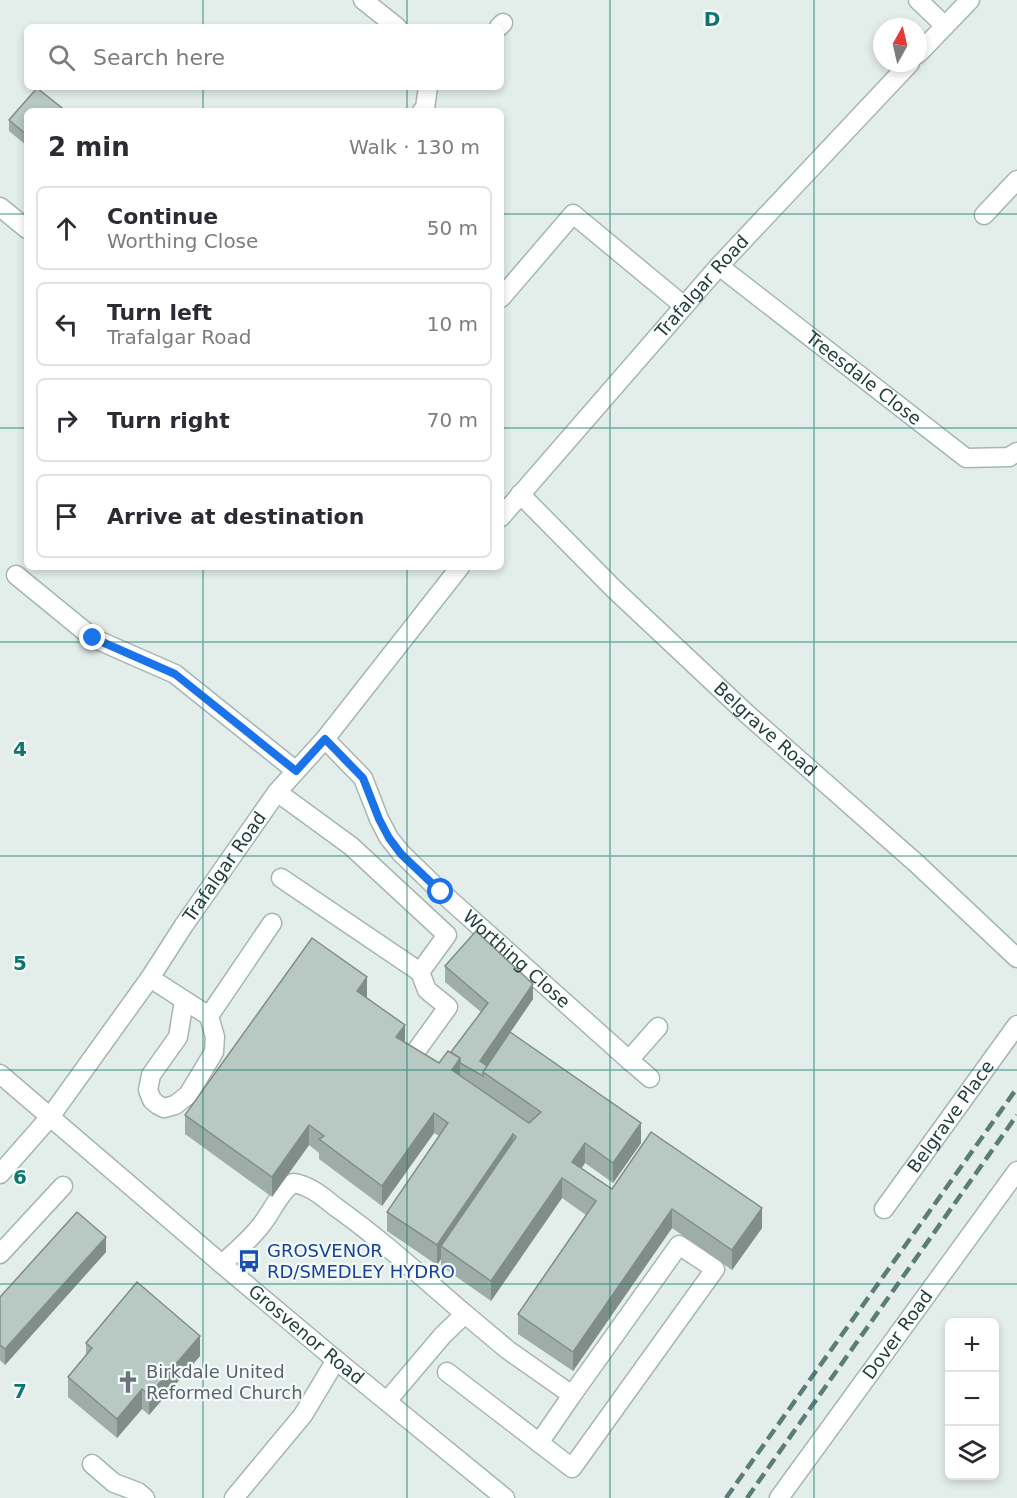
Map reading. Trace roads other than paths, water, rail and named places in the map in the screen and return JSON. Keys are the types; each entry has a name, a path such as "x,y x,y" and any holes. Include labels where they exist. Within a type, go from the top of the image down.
{"street":[{"path":"363,0 393,24"},
{"path":"918,0 945,26"},
{"path":"927,45 970,0"},
{"name":"Trafalgar Road","path":"504,513 719,266 902,72"},
{"path":"424,108 427,90"},
{"path":"984,215 1013,192"},
{"path":"0,207 24,227"},
{"path":"504,294 573,214 684,306"},
{"name":"Treesdale Close","path":"719,266 966,458 1009,457 1017,452"},
{"name":"Belgrave Road","path":"520,494 614,589 739,706 916,863 1017,958"},
{"name":"Trafalgar Road","path":"0,1174 50,1117 150,978 184,925 277,792 325,739 452,570"},
{"path":"16,575 93,638 175,674 296,771"},
{"name":"Worthing Close","path":"325,739 363,778 379,819 401,854 650,1078"},
{"path":"277,792 351,846 447,936 420,972"},
{"path":"281,878 420,972 427,990 448,1007 411,1058"},
{"path":"209,1016 272,923"},
{"path":"150,978 209,1016 214,1037 214,1052 188,1095 175,1105 164,1108 152,1100 148,1090 151,1076 178,1037 184,1001"},
{"name":"Belgrave Place","path":"884,1209 1017,1025"},
{"path":"629,1060 658,1027"},
{"name":"Grosvenor Road","path":"0,1074 336,1360 505,1498"},
{"name":"Dover Road","path":"779,1498 1017,1171"},
{"path":"222,1264 248,1241 287,1187 293,1183 300,1184 314,1191 362,1226 508,1350 572,1395"},
{"path":"1,1250 63,1186"},
{"path":"447,1372 538,1443 572,1468 715,1269 679,1245 538,1443"},
{"path":"387,1401 443,1335 465,1314"},
{"path":"234,1498 303,1415 336,1360"},
{"path":"92,1464 114,1483 138,1492 145,1498"}],"railway":[{"path":"726,1498 1017,1088"},
{"path":"747,1498 1017,1115"}],"place":[{"name":"GROSVENOR RD/SMEDLEY HYDRO","path":"249,1261"},
{"name":"Birkdale United Reformed Church","path":"128,1382"}]}
